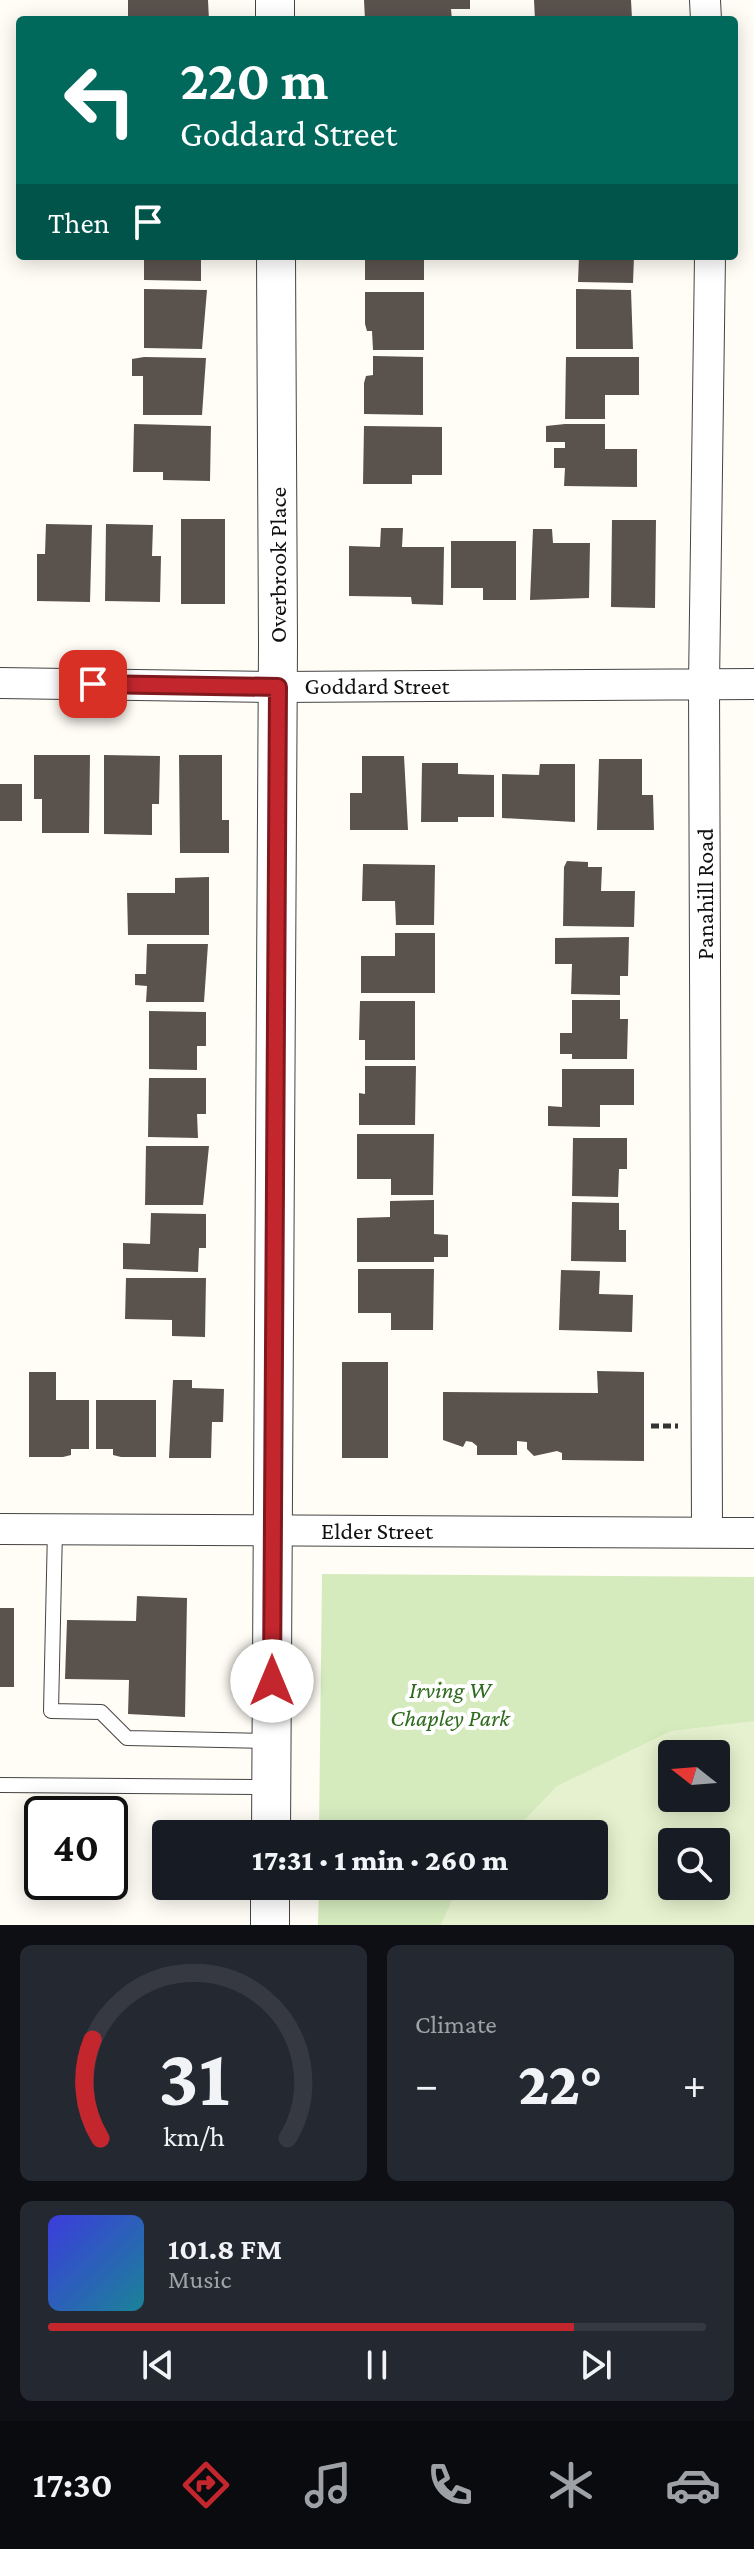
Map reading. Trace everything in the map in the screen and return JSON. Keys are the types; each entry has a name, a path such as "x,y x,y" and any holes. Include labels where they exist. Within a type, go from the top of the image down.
{"street":[{"name":"Overbrook Place","path":"271,1820 278,687 276,260"},
{"name":"Panahill Road","path":"707,1532 704,684 710,260"},
{"name":"Goddard Street","path":"0,683 278,687 754,684"},
{"name":"Elder Street","path":"0,1529 754,1533"},
{"path":"270,1900 270,1925"}],"lane":[{"path":"55,1529 51,1711 101,1712 127,1738 271,1741"},
{"path":"0,1785 271,1787"}],"green space":[{"name":"Irving W Chapley Park","path":"322,1574 754,1577 754,1925 318,1925 319,1900 608,1900 608,1820 319,1820"},
{"path":"754,1721 754,1925 441,1925 452,1900 608,1900 608,1820 524,1820 557,1786 671,1731"}],"building":[{"path":"128,0 208,0 209,16 128,16"},
{"path":"364,0 470,0 470,9 451,9 452,16 365,16"},
{"path":"534,0 631,0 632,16 535,16"},
{"path":"144,260 201,260 201,281 144,280"},
{"path":"365,260 424,260 424,280 365,280"},
{"path":"579,260 634,260 633,283 578,282"},
{"path":"144,289 207,290 202,349 144,348"},
{"path":"576,289 631,290 633,349 576,349"},
{"path":"365,292 424,292 424,350 373,350 372,331 367,331 365,324"},
{"path":"373,356 423,357 423,415 364,414 364,383 366,376 373,375"},
{"path":"566,357 639,357 639,395 605,395 605,419 565,419"},
{"path":"206,358 202,415 143,415 143,376 132,376 132,359"},
{"path":"134,424 211,426 210,481 163,480 163,472 133,472"},
{"path":"605,424 605,449 637,449 637,487 564,486 565,468 554,468 554,448 565,448 565,442 546,442 546,426"},
{"path":"364,426 442,427 442,475 412,475 412,484 363,484"},
{"path":"181,519 225,519 225,604 181,604"},
{"path":"612,520 656,520 655,608 611,607"},
{"path":"46,524 92,525 90,602 37,601 37,554 45,554"},
{"path":"106,524 153,525 152,556 161,556 160,602 105,601"},
{"path":"381,528 403,528 402,547 444,547 443,605 412,604 411,597 349,596 349,546 380,547"},
{"path":"533,529 552,529 553,543 590,543 589,598 530,600"},
{"path":"451,541 516,541 516,600 483,600 483,588 451,588"},
{"path":"34,755 90,755 89,833 42,833 42,799 34,799"},
{"path":"104,755 160,756 159,804 152,804 152,835 104,834"},
{"path":"179,755 222,755 222,820 229,820 229,853 180,853"},
{"path":"362,756 404,756 408,830 350,830 350,793 362,793"},
{"path":"599,759 642,759 642,795 653,795 654,830 597,830"},
{"path":"422,763 458,763 458,774 494,775 494,817 458,817 458,822 421,822"},
{"path":"540,764 575,764 575,822 502,818 502,774 539,775"},
{"path":"0,784 22,784 22,821 0,821"},
{"path":"567,861 588,862 588,867 602,867 601,891 635,891 634,927 563,926 564,867"},
{"path":"363,864 435,865 434,925 396,925 395,901 362,901"},
{"path":"209,877 209,935 128,935 127,893 175,893 175,878"},
{"path":"395,933 435,933 435,993 361,993 361,956 395,956"},
{"path":"629,937 628,976 620,976 620,995 571,994 572,964 555,964 555,938"},
{"path":"147,944 208,944 204,1002 146,1002 147,986 135,985 135,974 146,974"},
{"path":"572,1000 620,1000 620,1019 628,1019 627,1059 572,1059 572,1054 560,1054 560,1033 572,1033"},
{"path":"360,1001 415,1001 415,1060 365,1060 365,1040 359,1040"},
{"path":"149,1011 206,1012 206,1046 197,1046 197,1070 149,1069"},
{"path":"365,1066 416,1066 415,1125 359,1125 359,1093 365,1094"},
{"path":"562,1069 634,1069 634,1105 600,1105 600,1127 548,1126 548,1106 562,1107"},
{"path":"149,1078 206,1078 206,1114 197,1114 198,1138 148,1137"},
{"path":"357,1134 434,1134 433,1195 391,1195 391,1179 357,1179"},
{"path":"573,1138 627,1138 627,1169 619,1169 618,1197 572,1196"},
{"path":"146,1146 209,1146 203,1205 145,1205"},
{"path":"434,1200 434,1234 448,1235 448,1257 434,1257 434,1262 357,1262 357,1218 390,1217 390,1201"},
{"path":"572,1202 619,1203 619,1230 626,1230 626,1262 571,1261"},
{"path":"151,1213 206,1214 206,1248 199,1248 198,1272 123,1269 123,1243 150,1244"},
{"path":"358,1269 434,1269 433,1330 391,1330 391,1313 358,1313"},
{"path":"561,1270 600,1271 599,1294 633,1295 632,1332 559,1330"},
{"path":"126,1278 206,1278 205,1337 172,1336 172,1320 125,1319"},
{"path":"342,1362 388,1362 388,1458 342,1458"},
{"path":"597,1371 644,1372 644,1461 562,1460 562,1453 557,1451 534,1456 527,1449 527,1442 517,1441 517,1455 477,1455 477,1446 472,1442 466,1441 463,1447 443,1440 443,1392 598,1393"},
{"path":"29,1372 56,1372 56,1400 89,1400 89,1449 71,1449 71,1455 63,1457 29,1457"},
{"path":"173,1380 192,1380 192,1388 224,1389 223,1422 212,1422 211,1458 169,1458"},
{"path":"96,1400 156,1400 156,1457 121,1457 113,1455 113,1449 96,1449"},
{"path":"137,1596 187,1598 185,1717 128,1714 129,1680 65,1679 67,1620 136,1621"},
{"path":"0,1608 14,1608 14,1687 0,1687"}],"route":[{"path":"93,684 278,687 272,1681"}]}
